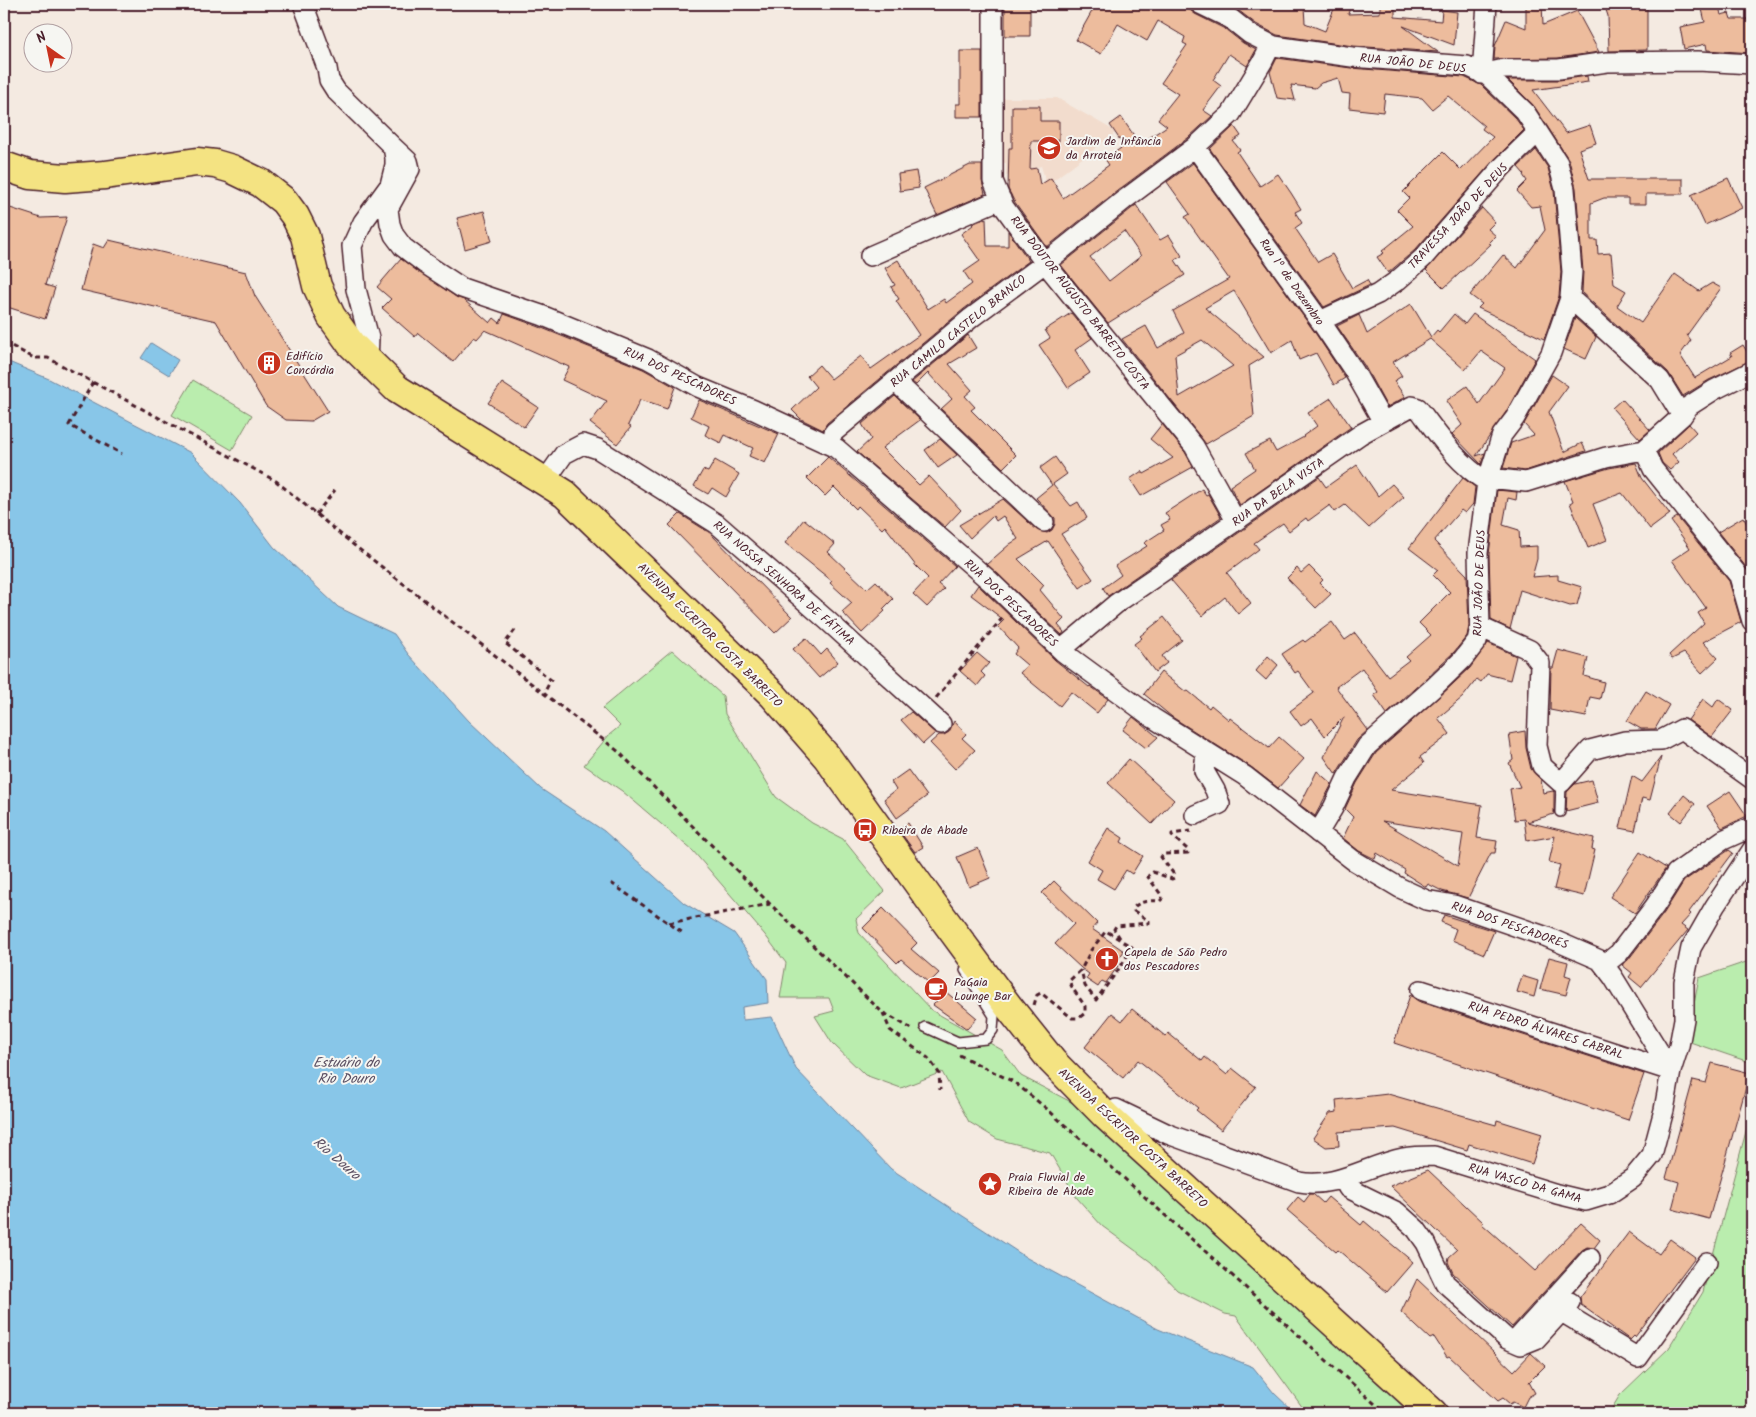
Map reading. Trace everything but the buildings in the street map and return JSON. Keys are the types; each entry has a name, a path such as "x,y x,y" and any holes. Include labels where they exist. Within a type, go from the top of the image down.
{"main road":[{"name":"AVENIDA ESCRITOR COSTA BARRETO","path":"4,166 30,175 65,178 105,175 197,162 215,164 232,169 261,183 284,201 295,216 305,236 317,286 331,316 351,344 368,362 397,389 565,494 773,695 827,757 923,898 1052,1061 1106,1116 1433,1413"}],"street":[{"path":"304,4 329,80 336,91 393,147 395,165 390,185 363,222 352,246 356,289 369,338 368,362"},
{"name":"RUA DOUTOR AUGUSTO BARRETO COSTA","path":"993,4 993,181 1004,207 1045,263 1194,446 1236,521"},
{"path":"1488,4 1482,74 1504,69 1559,69 1607,62 1698,61 1752,64"},
{"name":"RUA JOÃO DE DEUS","path":"1205,5 1231,19 1250,34 1271,45 1352,57 1467,66 1488,76 1525,112 1558,163 1565,189 1572,272 1570,298 1551,353 1515,418 1502,435 1488,480 1478,553 1480,627 1477,641 1462,660 1434,688 1367,746 1346,778 1333,808 1318,833"},
{"name":"RUA CAMILO CASTELO BRANCO","path":"834,432 971,318 1195,147 1231,114 1271,45"},
{"name":"TRAVESSA JOÃO DE DEUS","path":"1320,321 1378,294 1423,258 1502,167 1538,132"},
{"name":"RUA DOS PESCADORES","path":"393,147 408,161 410,169 388,209 390,224 394,235 403,247 424,263 462,288 541,315 648,359 698,387 754,410 836,448 990,581 1061,650 1153,718 1245,776 1353,860 1400,888 1426,900 1454,904 1547,937 1600,960 1672,1071"},
{"name":"Rua 1º de Dezembro","path":"1195,147 1320,321 1354,371 1382,422"},
{"path":"870,256 1001,199"},
{"path":"1570,298 1660,380 1682,416"},
{"path":"1488,480 1526,482 1606,457 1644,450 1682,416 1689,406 1714,390 1752,371"},
{"path":"895,381 1044,522"},
{"name":"RUA DA BELA VISTA","path":"1061,650 1116,603 1361,434 1412,406 1418,408 1453,455 1477,476 1488,480"},
{"name":"RUA NOSSA SENHORA DE FÁTIMA","path":"545,481 564,454 582,444 598,449 717,524 828,621 941,724"},
{"path":"1644,450 1653,468 1738,576 1752,621"},
{"path":"1480,627 1530,650 1540,663 1536,746 1542,766 1561,783 1590,750 1625,742 1661,740 1682,729 1752,779"},
{"path":"1195,814 1220,804 1204,771 1206,752"},
{"path":"1604,965 1619,953 1655,906 1676,873 1723,840 1752,827"},
{"name":"RUA VASCO DA GAMA","path":"1106,1116 1116,1109 1168,1134 1299,1182 1313,1185 1343,1178 1403,1158 1434,1156 1557,1194 1586,1201 1609,1194 1634,1178 1652,1155 1684,1019 1684,982 1690,948 1752,850"},
{"name":"RUA PEDRO ÁLVARES CABRAL","path":"1421,990 1672,1071"},
{"path":"1343,1178 1348,1188 1397,1212 1416,1229 1426,1243 1445,1283 1507,1339 1521,1345 1536,1339 1566,1307 1638,1358 1708,1262"},
{"path":"1514,1342 1590,1258"}],"lane":[{"path":"1560,812 1561,783"},
{"path":"923,1031 958,1042 986,1039 993,1030 994,1016 961,965"}],"path":[{"path":"4,342 34,358 48,358 276,481 619,752 770,904 882,1012 923,1031"},
{"path":"93,382 69,425 122,454"},
{"path":"316,514 335,490"},
{"path":"926,710 1013,604"},
{"path":"515,630 505,643 551,680 544,693"},
{"path":"1122,940 1114,929 1116,926 1150,923 1134,911 1134,907 1150,900 1160,901 1162,899 1162,896 1148,877 1153,872 1172,879 1174,878 1175,876 1161,857 1163,854 1188,853 1187,849 1172,834 1191,831 1191,828 1184,819 1185,816 1195,814"},
{"path":"611,884 683,933"},
{"path":"669,923 770,904"},
{"path":"1035,1010 1033,1006 1037,995 1041,993 1072,1018 1079,1018 1085,1013 1085,1006 1069,981 1081,970 1091,950 1106,931 1132,947 1122,966 1096,1000 1085,986 1081,970"},
{"path":"882,1012 890,1030 928,1058 939,1073 940,1090"},
{"path":"955,1052 1014,1082 1047,1109 1386,1413"}],"shaded area":[{"name":"Jardim de Infância da Arroteia","path":"1002,98 1057,98 1113,130 1115,133 1047,185 1041,166 1006,176 1006,163 1003,163"}],"green space":[{"path":"193,380 252,415 232,450 172,415"},
{"path":"672,650 723,696 725,714 776,797 812,823 843,839 885,891 856,919 859,933 931,1010 1002,1050 1021,1076 1075,1104 1410,1413 1309,1413 1303,1408 1236,1316 1225,1314 1177,1290 1151,1262 1102,1226 1077,1198 1050,1153 997,1139 969,1122 942,1072 901,1088 865,1075 832,1043 815,1016 834,1011 829,998 780,998 786,963 765,935 693,851 622,791 584,765 609,735 620,726 602,708"},
{"path":"1752,960 1752,1063 1687,1041 1699,978"},
{"path":"1752,1109 1752,1413 1609,1413 1620,1395 1669,1348 1703,1292"}],"water":[{"path":"151,343 178,360 169,375 141,358"},
{"name":"Estuário do Rio Douro","path":"4,360 49,379 191,453 240,503 274,547 338,607 394,634 408,654 469,721 541,789 604,831 684,903 734,933 767,979 768,1003 742,1007 743,1020 772,1017 796,1069 891,1169 1027,1258 1158,1329 1253,1367 1274,1393 1295,1413 4,1413"}],"place":[{"name":"Jardim de Infância da Arroteia","path":"1049,148"},
{"name":"Edifício Concórdia","path":"269,363"},
{"name":"Ribeira de Abade","path":"865,830"},
{"name":"Capela de São Pedro dos Pescadores","path":"1107,959"},
{"name":"PaGaia Lounge Bar","path":"936,989"},
{"name":"Praia Fluvial de Ribeira de Abade","path":"990,1184"}],"water label":[{"name":"Rio Douro","path":"337,1158"}]}
